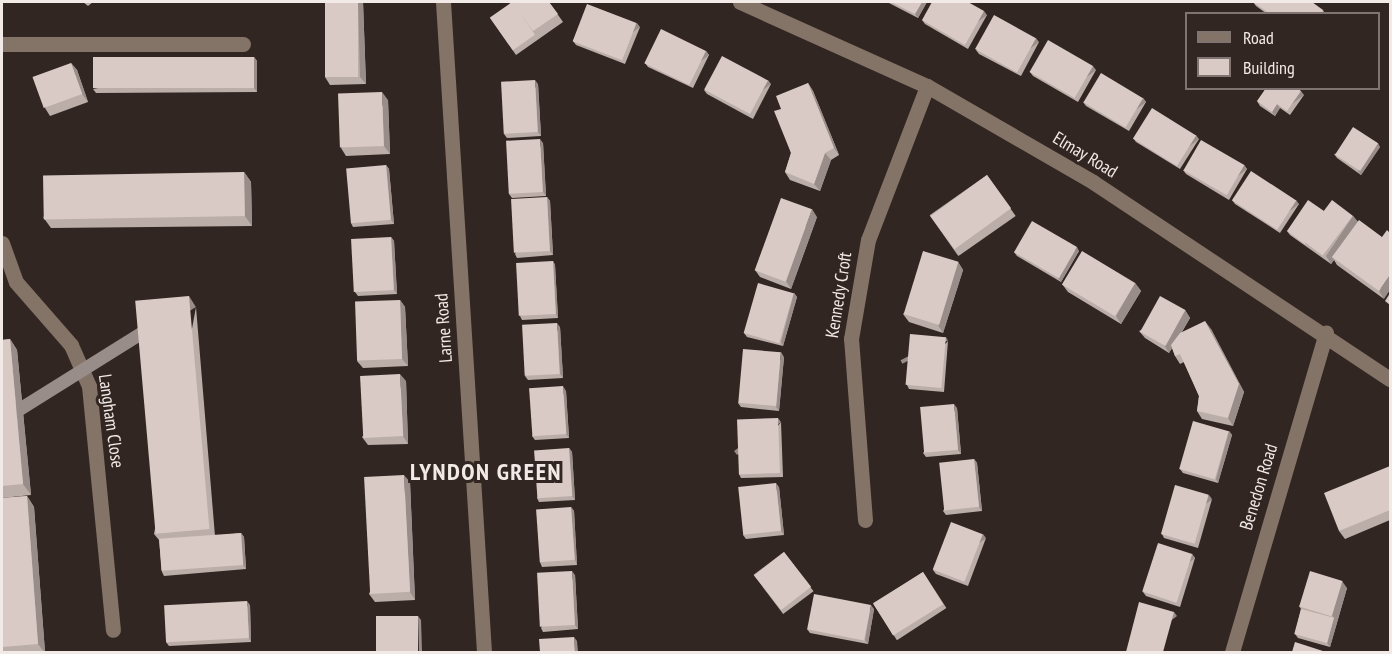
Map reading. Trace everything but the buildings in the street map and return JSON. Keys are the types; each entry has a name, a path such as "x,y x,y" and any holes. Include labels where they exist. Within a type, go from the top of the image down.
{"street":[{"name":"Larne Road","path":"443,2 484,652"},
{"name":"Elmay Road","path":"740,2 927,86 1093,182 1326,333 1390,379"},
{"path":"2,44 243,44"},
{"name":"Kennedy Croft","path":"865,520 851,339 868,240 927,86"},
{"name":"Langham Close","path":"2,243 9,284 71,345 89,386 113,630"},
{"name":"Benedon Road","path":"1232,652 1326,333"}],"district":[{"name":"LYNDON GREEN","path":"486,472"}]}
